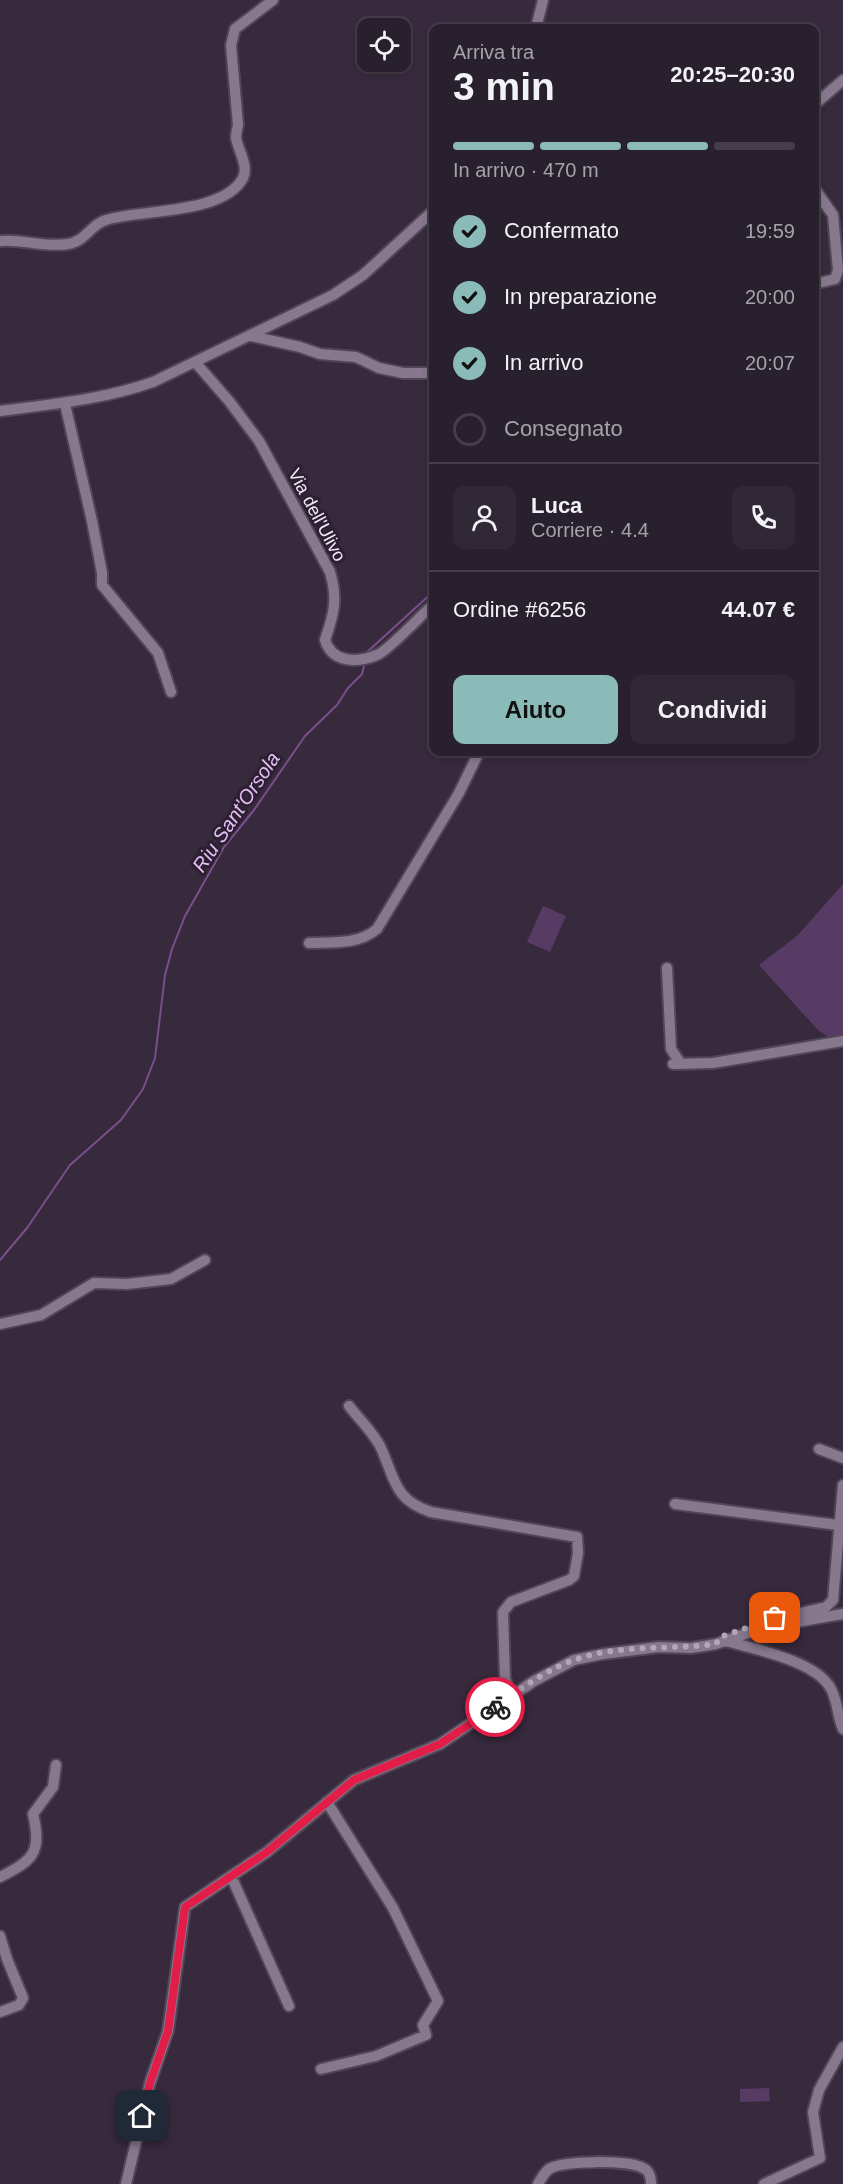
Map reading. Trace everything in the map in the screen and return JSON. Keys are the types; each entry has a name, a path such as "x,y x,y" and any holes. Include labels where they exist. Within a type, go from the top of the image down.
{"street":[{"path":"0,241 17,239 57,245 71,244 83,238 103,220 188,208 215,200 232,189 242,180 245,172 236,137 238,125 231,45 235,29 273,0"},
{"path":"537,24 543,0"},
{"path":"819,101 843,80"},
{"path":"819,195 833,216 838,270 835,279 819,283"},
{"path":"0,411 65,404 153,382 333,295 363,275 429,215"},
{"path":"251,336 300,346 320,354 356,357 379,368 403,373 429,373"},
{"name":"Via dell'Ulivo","path":"195,362 229,401 259,441 330,572 336,591 334,614 325,640 333,654 344,660 377,655 429,608"},
{"path":"65,404 92,521 102,573 102,585 158,653 171,692"},
{"path":"309,943 358,940 368,937 377,929 459,793 477,756"},
{"path":"667,968 671,1049 677,1064 713,1063 843,1041"},
{"path":"0,1324 41,1315 94,1283 127,1284 171,1279 206,1260"},
{"path":"349,1406 380,1446 394,1484 409,1503 416,1507 431,1512 577,1536 578,1553 574,1576 512,1602 503,1611 505,1678 511,1696"},
{"path":"819,1449 838,1454 843,1458"},
{"path":"720,1643 720,1637 775,1618 826,1607 833,1600 843,1485"},
{"path":"675,1504 838,1525"},
{"path":"126,2184 150,2083 168,2031 185,1907 267,1852 354,1780 440,1744 511,1696 574,1660 659,1647 691,1648 720,1643 762,1628 843,1614"},
{"path":"720,1643 775,1655 817,1673 832,1691 836,1701 837,1716 843,1729"},
{"path":"0,1877 20,1868 37,1845 38,1832 33,1814 53,1786 56,1765"},
{"path":"321,2069 376,2056 426,2035 423,2025 438,2001 393,1908 327,1802"},
{"path":"231,1876 289,2006"},
{"path":"0,1936 23,1998 19,2005 0,2012"},
{"path":"764,2184 820,2158 813,2112 819,2090 843,2047"},
{"path":"538,2184 547,2171 553,2167 573,2163 602,2162 644,2168 649,2173 651,2184"}],"shaded area":[{"path":"843,884 843,1041 836,1042 818,1030 759,965 798,935"},
{"path":"543,906 566,916 550,952 527,942"},
{"path":"769,2088 770,2101 740,2102 740,2089"}],"waterway":[{"name":"Riu Sant'Orsola","path":"366,653 429,596"},
{"name":"Riu Sant'Orsola","path":"0,1260 27,1228 70,1165 121,1120 143,1089 155,1058 165,975 185,916 224,847 254,810 305,736 337,705 348,688 362,674 364,666"}],"way so far":[{"path":"495,1707 534,1681 574,1660 659,1647 691,1648 716,1644 720,1637 775,1618"}],"route":[{"path":"142,2116 150,2083 168,2031 185,1907 267,1852 354,1780 440,1744 495,1707"}]}
